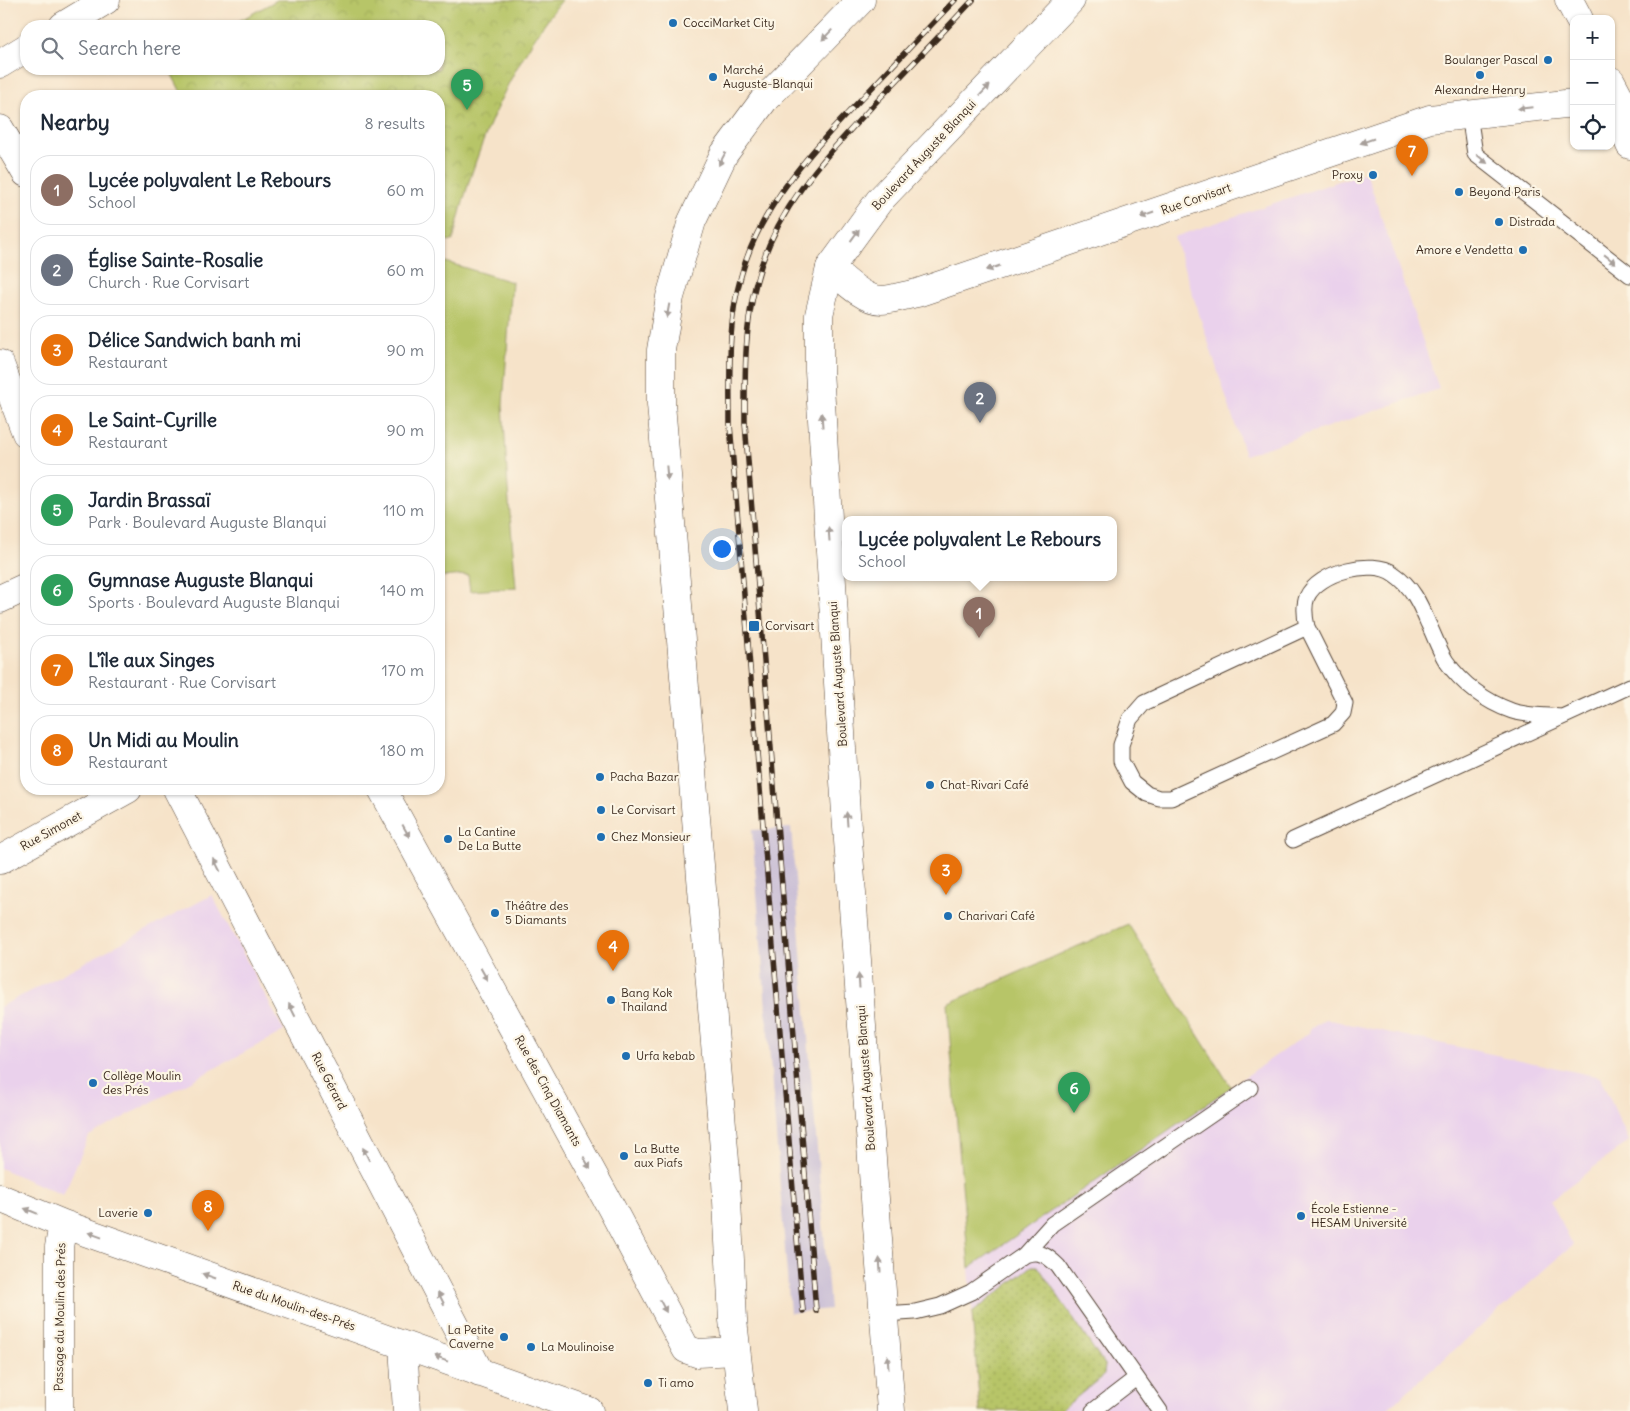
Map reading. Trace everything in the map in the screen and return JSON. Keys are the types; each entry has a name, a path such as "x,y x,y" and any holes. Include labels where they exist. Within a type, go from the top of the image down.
{"street":[{"path":"73,20 106,0"},
{"path":"743,1411 733,1320 725,1161 661,404 661,350 670,297 692,221 724,154 764,100 861,0"},
{"path":"1570,0 1577,15"},
{"name":"Boulevard Auguste Blanqui","path":"891,1411 846,814 818,370 818,315 830,268 879,202 1062,2"},
{"path":"0,64 20,52"},
{"path":"1618,94 1626,136 1630,145"},
{"name":"Rue Corvisart","path":"830,268 864,295 880,300 917,293 1430,119 1570,103"},
{"path":"0,129 20,163"},
{"path":"0,364 20,417"},
{"path":"0,599 20,590"},
{"name":"Rue Simonet","path":"0,860 117,795"},
{"name":"Rue Gérard","path":"181,795 480,1373"},
{"name":"Rue des Cinq Diamants","path":"385,795 612,1208 686,1348 698,1353 736,1351"},
{"name":"Rue du Moulin-des-Prés","path":"0,1198 63,1224 480,1373 522,1399 589,1411"},
{"name":"Passage du Moulin des Prés","path":"59,1411 58,1247 63,1224"},
{"path":"403,1344 408,1411"}],"lane":[{"path":"1469,114 1475,154 1630,275"},
{"path":"1307,627 1144,703 1130,719 1121,745 1121,761 1132,782 1147,794 1159,798 1171,798 1333,724 1343,712 1345,703 1307,627 1304,615 1307,597 1320,581 1340,572 1371,566 1393,572 1408,585 1420,604 1446,660 1460,678 1480,695 1513,711 1561,717"},
{"path":"1293,840 1630,686"},
{"path":"884,1314 915,1312 940,1306 971,1292 1024,1255 1052,1224 1250,1088"},
{"path":"1024,1255 1034,1252 1048,1255 1058,1266 1160,1411"},
{"path":"1093,1411 1136,1378"}],"shaded area":[{"path":"1366,172 1439,389 1245,455 1174,237"},
{"path":"791,828 830,1309 790,1313 752,830"},
{"name":"Collège Moulin des Prés","path":"212,895 284,1031 89,1136 63,1195 0,1168 0,1007"},
{"name":"École Estienne - HESAM Université","path":"1325,1019 1600,1077 1629,1141 1550,1200 1573,1245 1385,1411 980,1411 969,1268 1310,1032 1309,1030"}],"green space":[{"path":"277,0 562,0 524,55 494,114 471,177 453,241 445,240 445,90 180,90 172,75 445,75 445,20 241,20"},
{"path":"445,262 512,282 503,404 516,588 470,591 468,575 445,577"},
{"path":"1128,924 1231,1087 969,1268 947,1004"},
{"path":"1032,1266 1038,1266 1105,1366 1104,1375 1060,1411 980,1411 972,1313"}],"railway":[{"path":"803,1311 730,424 730,350 733,313 741,276 750,249 776,200 809,156 955,0"},
{"path":"816,1311 745,423 746,353 749,318 756,283 765,256 776,230 805,183 879,99 973,0"}],"place":[{"name":"CocciMarket City","path":"673,23"},
{"name":"Boulanger Pascal","path":"1548,60"},
{"name":"Alexandre Henry","path":"1480,75"},
{"name":"Marché Auguste-Blanqui","path":"713,77"},
{"name":"Jardin Brassaï","path":"467,110"},
{"name":"Proxy","path":"1373,175"},
{"name":"L'île aux Singes","path":"1412,176"},
{"name":"Beyond Paris","path":"1459,192"},
{"name":"Distrada","path":"1499,222"},
{"name":"Amore e Vendetta","path":"1523,250"},
{"name":"Église Sainte-Rosalie","path":"980,423"},
{"name":"Corvisart","path":"754,626"},
{"name":"Lycée polyvalent Le Rebours","path":"979,638"},
{"name":"Pacha Bazar","path":"600,777"},
{"name":"Chat-Rivari Café","path":"930,785"},
{"name":"Le Corvisart","path":"601,810"},
{"name":"Chez Monsieur","path":"601,837"},
{"name":"La Cantine De La Butte","path":"448,839"},
{"name":"Délice Sandwich banh mi","path":"946,895"},
{"name":"Théâtre des 5 Diamants","path":"495,913"},
{"name":"Charivari Café","path":"948,916"},
{"name":"Le Saint-Cyrille","path":"613,971"},
{"name":"Bang Kok Thailand","path":"611,1000"},
{"name":"Urfa kebab","path":"626,1056"},
{"name":"Collège Moulin des Prés","path":"93,1083"},
{"name":"Gymnase Auguste Blanqui","path":"1074,1113"},
{"name":"La Butte aux Piafs","path":"624,1156"},
{"name":"Laverie","path":"148,1213"},
{"name":"École Estienne - HESAM Université","path":"1301,1216"},
{"name":"Un Midi au Moulin","path":"208,1231"},
{"name":"La Petite Caverne","path":"504,1337"},
{"name":"La Moulinoise","path":"531,1347"},
{"name":"Ti amo","path":"648,1383"}]}
